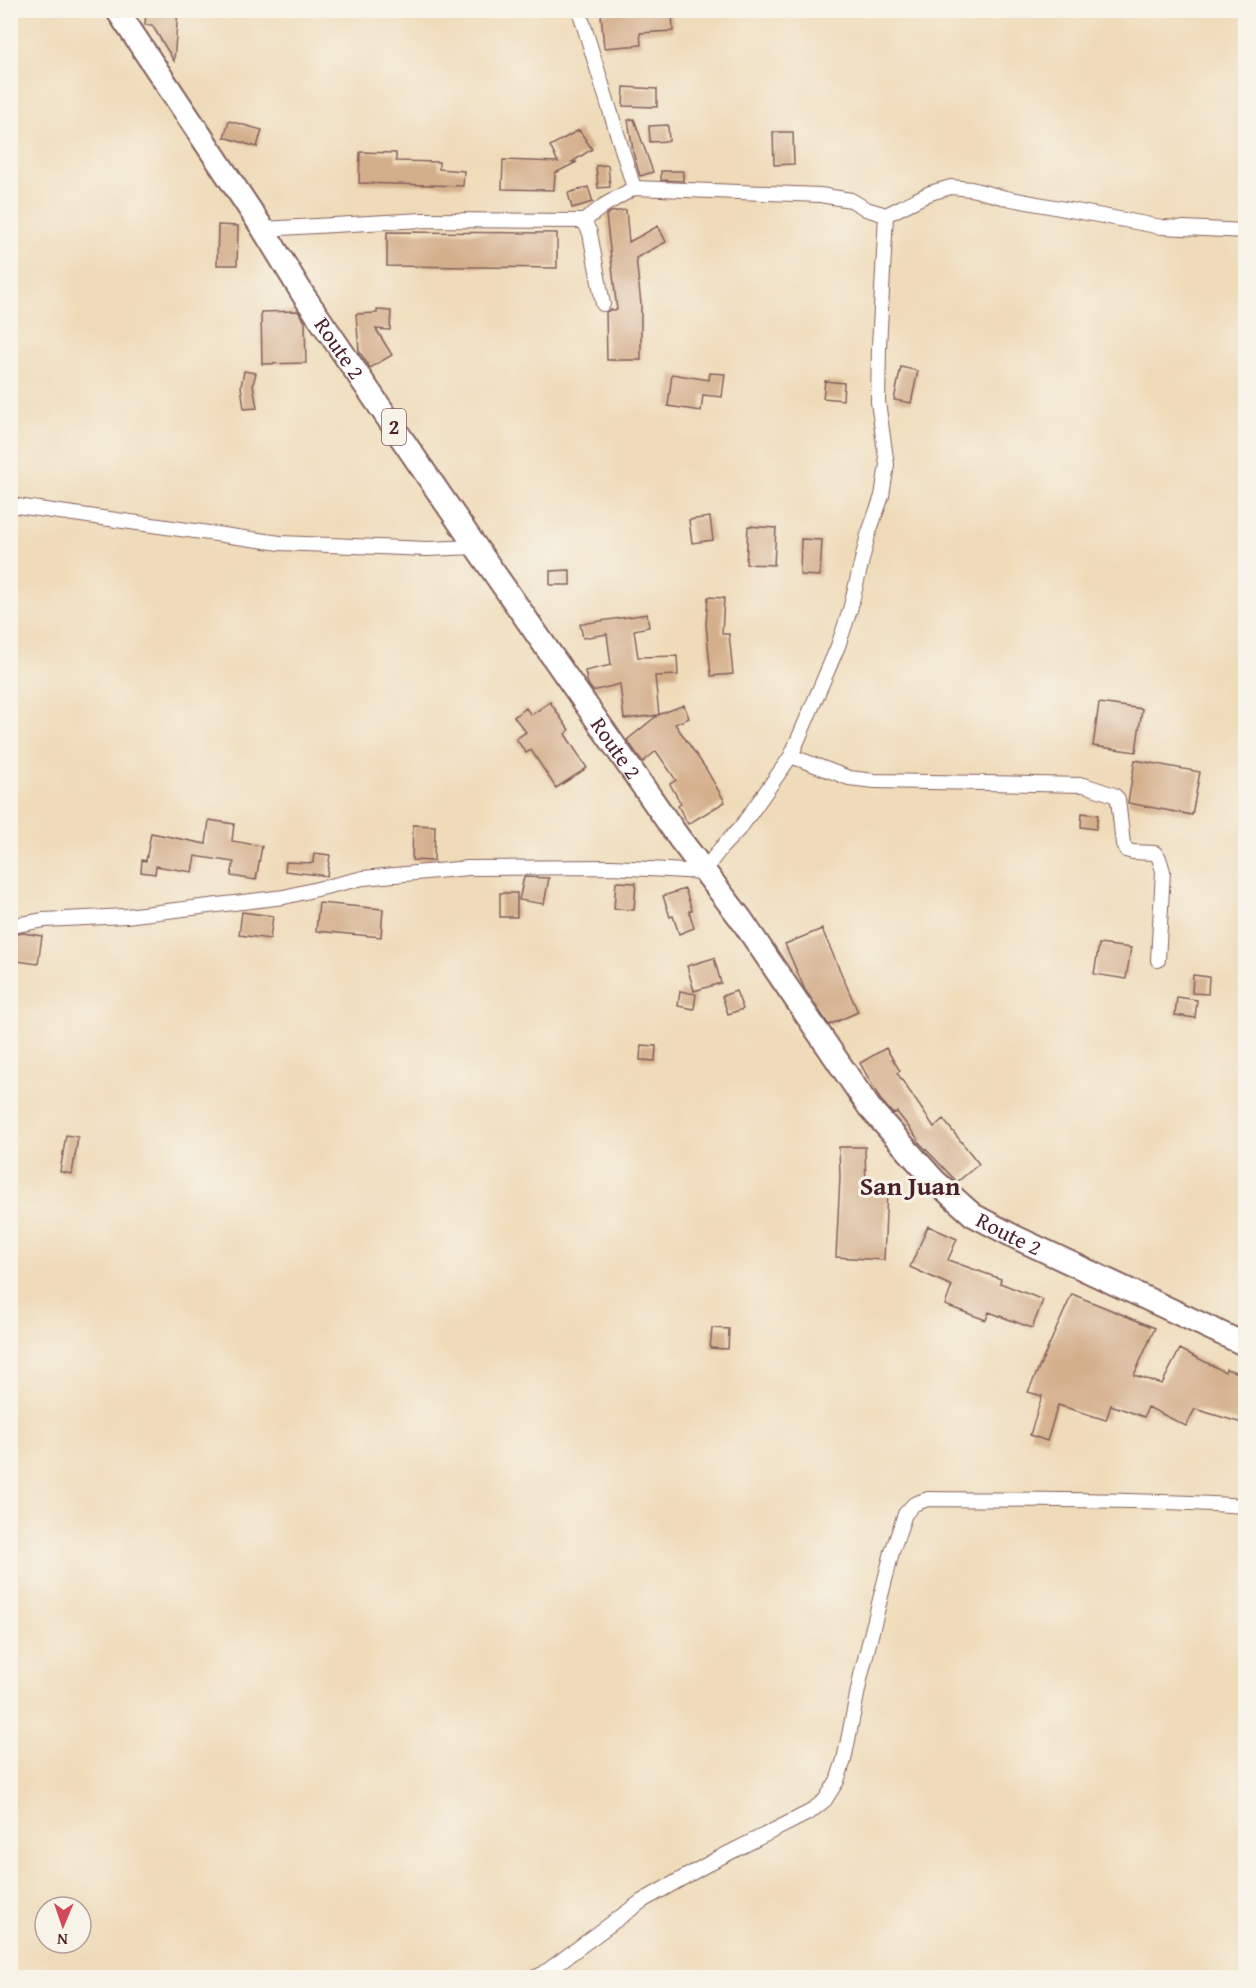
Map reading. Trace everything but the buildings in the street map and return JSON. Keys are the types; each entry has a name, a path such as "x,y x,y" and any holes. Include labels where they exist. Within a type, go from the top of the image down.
{"highway":[{"name":"Route 2","path":"117,10 263,229 304,296 476,547 679,838 741,919 869,1107 935,1180 973,1215 1245,1346"}],"street":[{"path":"579,10 634,189"},
{"path":"263,229 422,220 584,221 595,211 634,189 820,195 851,200 866,209 886,214 930,193 951,187 1162,226 1245,231"},
{"path":"10,926 44,920 126,916 284,897 363,878 468,868 699,865 753,810 790,756 844,628 884,483 886,465 878,391 886,214"},
{"path":"584,221 590,233 603,304"},
{"path":"10,506 280,543 428,549 476,547"},
{"path":"790,756 849,778 875,782 1084,784 1114,795 1119,802 1126,850 1155,853 1163,871 1158,960"},
{"path":"533,1977 543,1974 642,1901 715,1860 810,1812 825,1800 837,1780 844,1760 861,1675 892,1552 905,1514 914,1504 928,1499 1175,1502 1245,1506"}],"district":[{"name":"San Juan","path":"910,1186"}]}
